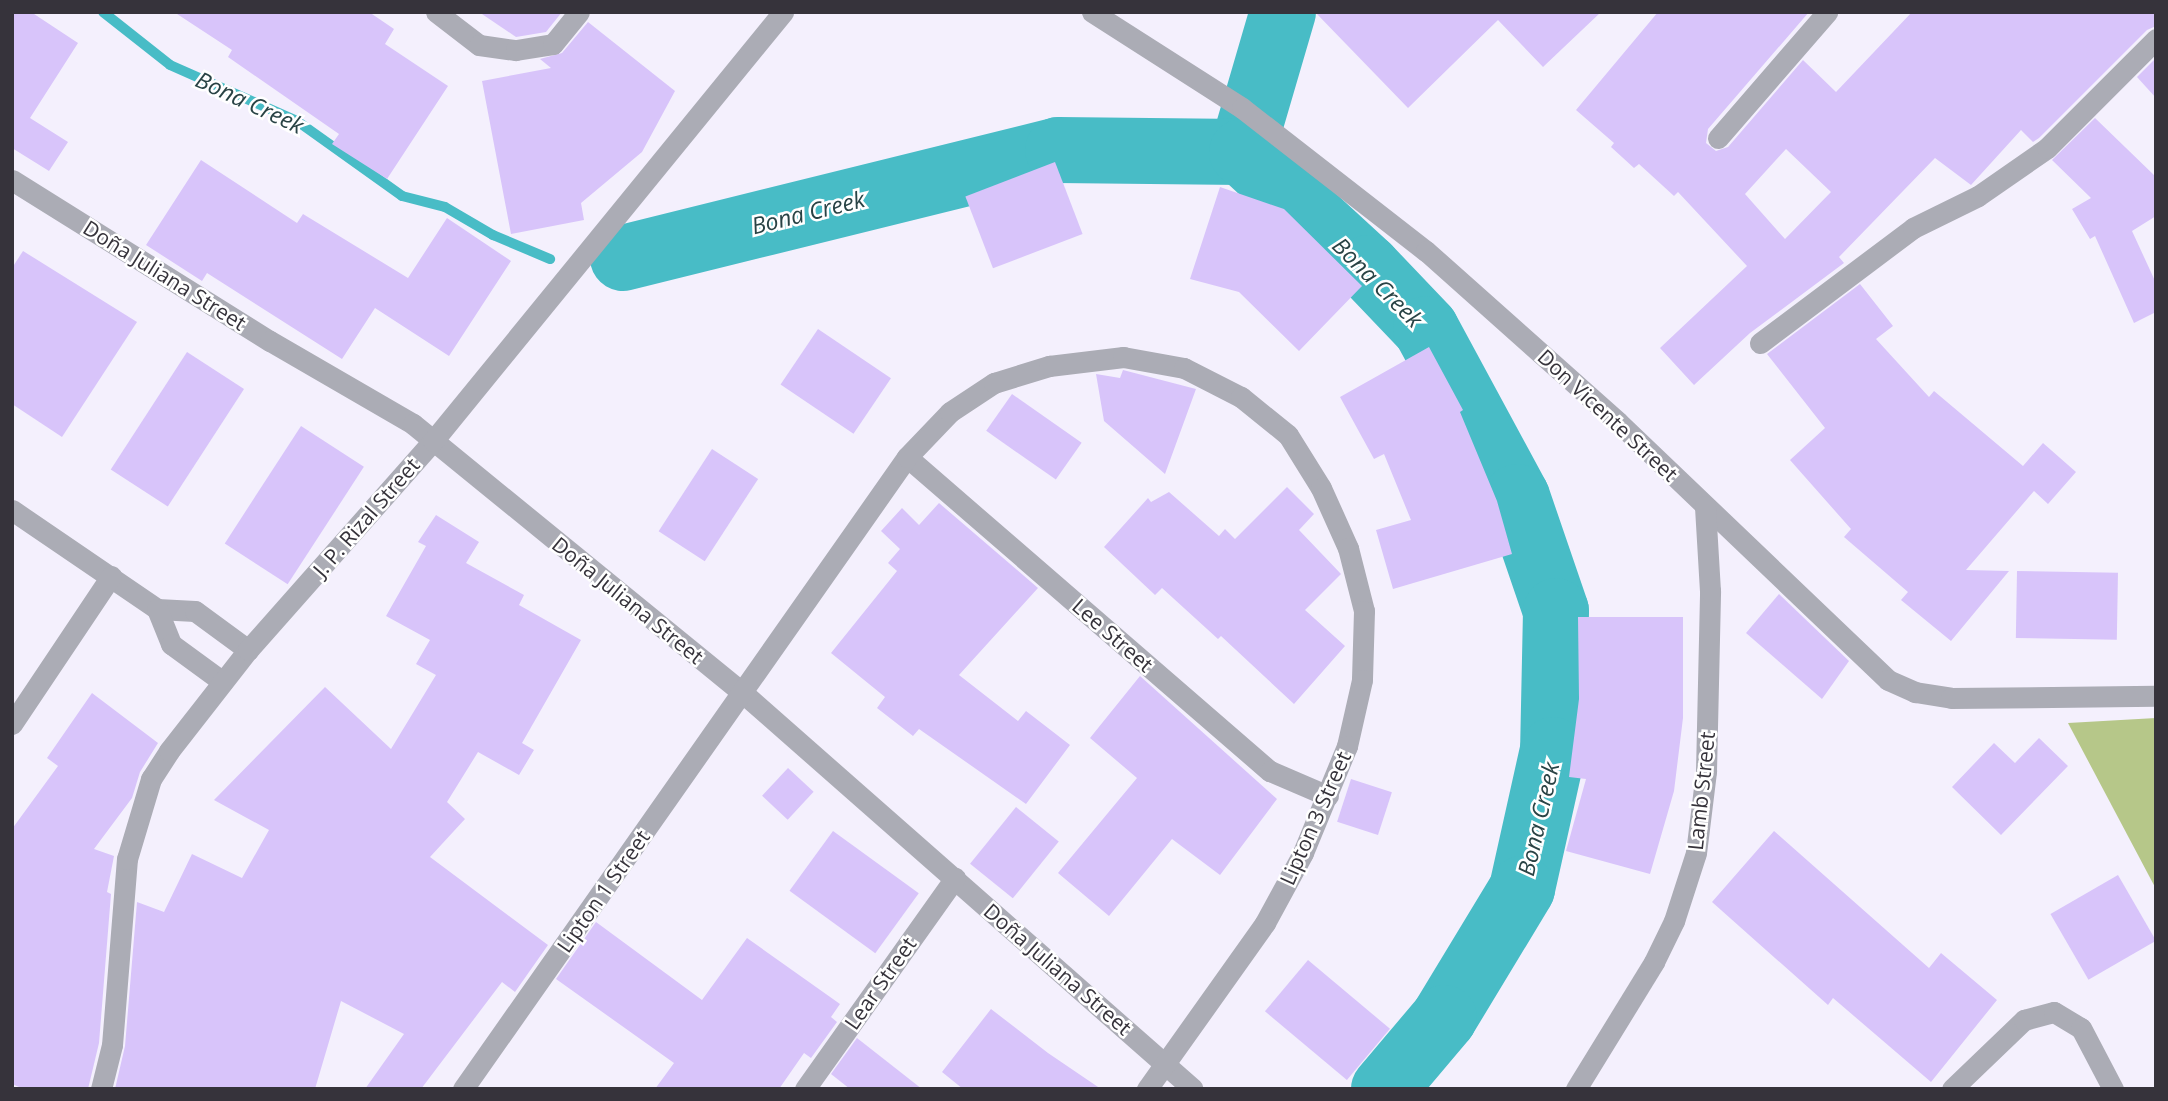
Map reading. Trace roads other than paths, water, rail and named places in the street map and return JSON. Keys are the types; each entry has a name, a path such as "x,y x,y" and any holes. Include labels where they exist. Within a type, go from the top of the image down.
{"street":[{"path":"436,12 480,45 516,50 553,44 579,12"},
{"name":"J. P. Rizal Street","path":"101,1089 112,1045 127,859 137,817 151,779 169,751 248,650 433,441 783,12"},
{"name":"Don Vicente Street","path":"1093,12 1242,108 1426,251 1705,506 1863,661 1888,680 1915,692 1989,700 2156,696"},
{"path":"1718,138 1828,12"},
{"path":"1760,343 1913,228 1978,196 2047,148 2156,39"},
{"name":"Doña Juliana Street","path":"12,180 413,424 743,693 1193,1089"},
{"name":"Lipton 3 Street","path":"743,693 907,457 950,412 994,383 1049,366 1123,357 1184,368 1241,397 1288,435 1321,488 1348,548 1364,611 1362,680 1348,746 1328,796 1265,923 1147,1089"},
{"name":"Lee Street","path":"907,457 1270,771 1328,796"},
{"name":"Lamb Street","path":"1576,1089 1654,962 1674,921 1696,853 1706,771 1710,591 1705,506"},
{"path":"12,510 157,609 171,644 223,682"},
{"path":"14,717 111,576"},
{"path":"157,609 195,611 248,650"},
{"name":"Lipton 1 Street","path":"463,1089 743,693"},
{"name":"Lear Street","path":"805,1089 955,878"},
{"path":"1952,1089 2024,1020 2054,1013 2081,1028 2113,1089"}],"waterway":[{"name":"Bona Creek","path":"103,12 170,65 297,121 402,196 445,207 493,235 550,259"},
{"path":"1242,152 1283,12"},
{"name":"Bona Creek","path":"623,258 1058,150 1242,152 1368,268 1426,329 1517,497 1556,611 1553,750 1522,889 1444,1018 1384,1089"}]}
